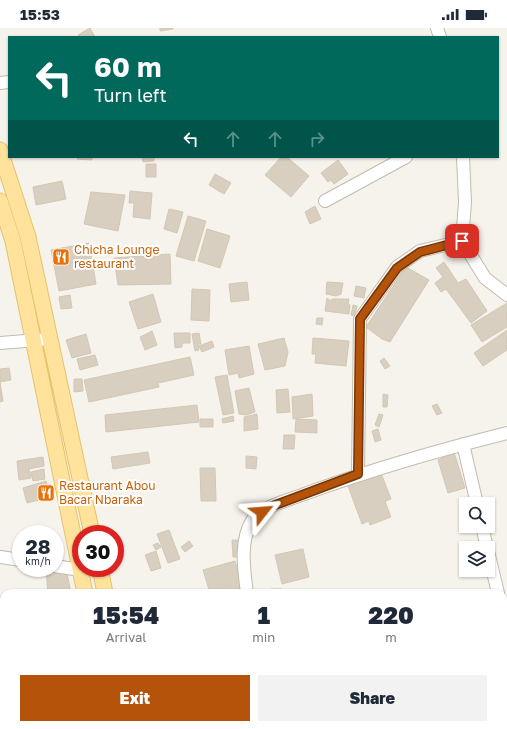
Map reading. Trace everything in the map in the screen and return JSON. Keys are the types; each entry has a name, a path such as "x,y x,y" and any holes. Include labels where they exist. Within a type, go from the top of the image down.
{"main road":[{"path":"0,150 28,237 90,525"},
{"path":"0,201 13,241 72,532"},
{"path":"82,577 84,589"},
{"path":"102,577 104,589"}],"street":[{"path":"325,201 404,158"},
{"path":"463,158 465,202 462,241 485,278 507,295"},
{"path":"358,474 360,319 397,268 420,252 462,241"},
{"path":"0,343 50,339"},
{"path":"247,589 244,564 245,536 254,518 270,507 358,474 507,433"},
{"path":"463,444 475,497"},
{"path":"0,557 12,559"},
{"path":"494,577 497,589"}],"building":[{"path":"90,28 94,36 79,36 78,35"},
{"path":"160,28 173,28 173,29 160,31"},
{"path":"92,158 92,160 77,159"},
{"path":"142,158 154,158 154,161 143,162"},
{"path":"280,158 288,158 309,176 291,197 265,175"},
{"path":"338,160 348,174 334,184 331,180 328,182 321,173"},
{"path":"146,164 156,164 156,177 146,177"},
{"path":"215,174 231,183 224,194 209,185"},
{"path":"62,181 66,199 36,205 33,187"},
{"path":"130,191 152,193 150,219 133,217 134,203 129,203"},
{"path":"91,192 125,195 118,231 84,224"},
{"path":"315,206 321,219 310,224 305,212"},
{"path":"169,209 183,212 177,233 164,229"},
{"path":"188,216 206,221 194,261 176,256"},
{"path":"207,229 230,236 220,268 198,261"},
{"path":"89,243 96,284 59,291 51,250"},
{"path":"170,254 171,284 118,285 114,258"},
{"path":"444,262 458,283 466,279 487,311 471,323 446,289 441,292 435,283 443,277 436,268"},
{"path":"406,267 429,280 390,342 382,339 366,327"},
{"path":"247,282 249,300 231,302 229,284"},
{"path":"327,282 343,283 341,294 336,296 326,294"},
{"path":"356,286 366,288 364,298 354,296"},
{"path":"192,289 210,290 209,321 191,320"},
{"path":"153,294 161,322 138,329 129,302"},
{"path":"70,295 72,308 61,309 59,297"},
{"path":"327,298 331,301 332,299 349,299 349,314 325,311"},
{"path":"507,303 507,327 482,342 471,325"},
{"path":"353,305 357,306 355,316 351,315"},
{"path":"317,318 323,318 322,325 316,324"},
{"path":"507,330 507,350 483,366 474,353"},
{"path":"152,331 157,345 145,350 140,337"},
{"path":"174,333 190,333 190,343 182,343 182,347 175,348"},
{"path":"199,333 201,344 198,344 199,350 195,351 192,334"},
{"path":"86,334 91,353 72,358 66,340"},
{"path":"284,338 288,352 285,366 265,370 258,344"},
{"path":"313,338 349,341 346,366 315,363 316,354 312,354"},
{"path":"212,341 214,347 202,352 199,346"},
{"path":"249,346 254,374 239,378 238,373 229,375 225,350"},
{"path":"95,355 98,365 80,370 77,359"},
{"path":"190,357 194,375 158,383 159,387 89,402 84,380"},
{"path":"384,358 390,366 385,369 380,361"},
{"path":"9,368 11,380 0,382 0,369"},
{"path":"227,375 234,413 223,415 215,377"},
{"path":"74,379 82,379 83,391 74,392"},
{"path":"0,382 3,401 0,402"},
{"path":"249,388 255,412 246,415 239,414 235,391"},
{"path":"288,389 290,412 277,413 276,390"},
{"path":"312,394 313,416 293,419 292,397"},
{"path":"383,394 388,395 387,407 383,407"},
{"path":"437,404 442,413 437,415 432,406"},
{"path":"197,405 199,422 106,432 105,415"},
{"path":"257,414 258,429 244,431 244,417"},
{"path":"379,414 383,415 379,427 375,425"},
{"path":"233,416 234,421 223,423 222,419"},
{"path":"200,419 213,419 213,427 200,427"},
{"path":"296,419 317,420 317,433 295,432"},
{"path":"378,429 381,440 375,442 372,431"},
{"path":"284,435 295,435 294,449 283,449"},
{"path":"148,452 150,463 113,469 111,457"},
{"path":"454,452 465,488 448,493 438,460 443,458 442,456"},
{"path":"246,456 257,457 256,469 246,468"},
{"path":"43,457 44,466 29,469 31,478 19,480 17,461"},
{"path":"200,468 215,468 216,501 201,501"},
{"path":"44,469 45,479 33,481 31,472"},
{"path":"381,473 391,499 385,501 391,517 370,525 369,521 362,524 348,486"},
{"path":"46,481 51,497 27,503 23,488"},
{"path":"169,530 180,559 168,563 157,534"},
{"path":"232,540 242,540 242,557 233,557"},
{"path":"189,541 193,546 185,552 181,547"},
{"path":"158,543 161,547 156,550 153,545"},
{"path":"303,549 309,577 282,584 275,555"},
{"path":"156,551 161,568 151,571 145,555"},
{"path":"235,561 243,588 209,589 203,570"},
{"path":"64,573 67,573 70,589 48,589 47,577 64,577"}],"place":[{"name":"Chicha Lounge restaurant","path":"61,257"},
{"name":"Restaurant Abou Bacar Nbaraka","path":"46,493"}],"route":[{"path":"262,512 270,507 358,474 358,363 360,319 397,268 420,252 462,241"}]}
